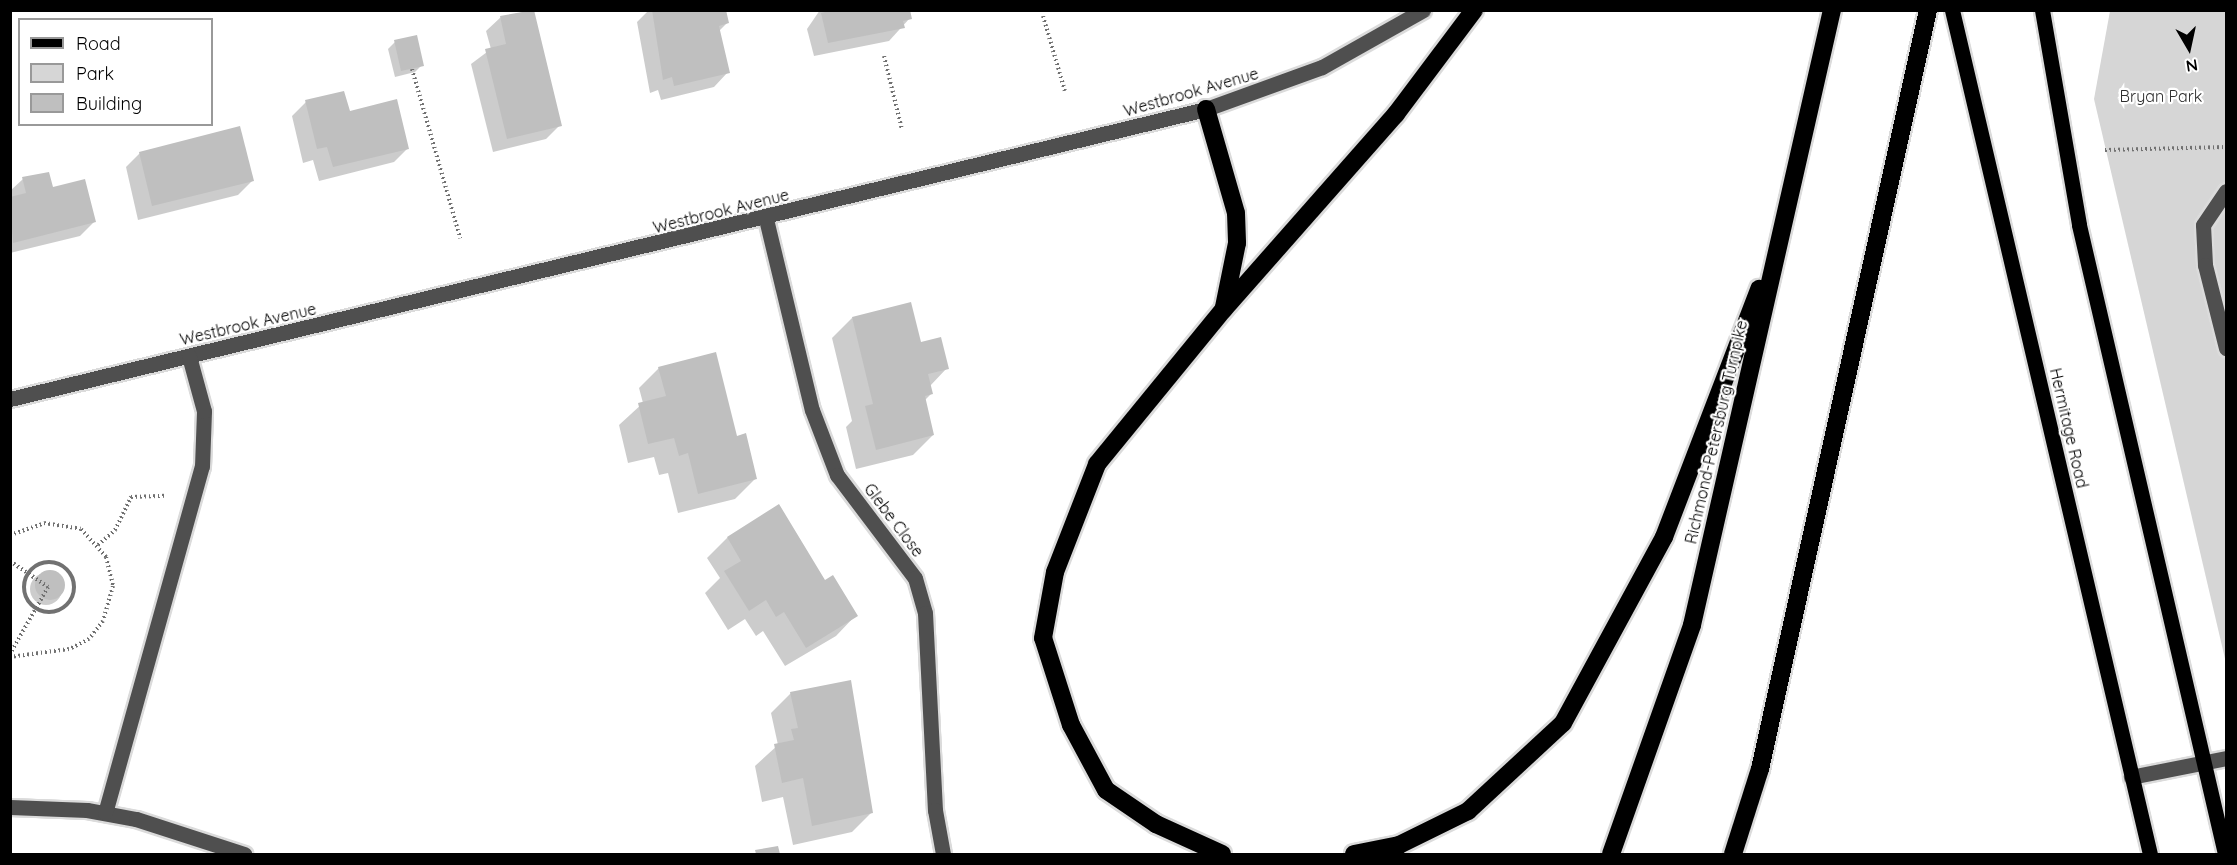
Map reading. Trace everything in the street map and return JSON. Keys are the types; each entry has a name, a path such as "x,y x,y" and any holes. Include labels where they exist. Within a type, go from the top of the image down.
{"highway":[{"path":"1222,855 1156,824 1106,790 1071,724 1042,638 1054,572 1097,464 1224,309 1395,114 1474,10"},
{"name":"Richmond-Petersburg Turnpike","path":"1611,855 1692,625 1832,10"},
{"path":"1733,855 1760,769 1928,10"},
{"path":"1206,110 1236,213 1237,243 1224,309"},
{"path":"1354,855 1399,845 1468,811 1563,723 1664,537 1786,213"}],"main road":[{"name":"Hermitage Road","path":"1952,10 2150,855"},
{"path":"2042,10 2079,225 2225,855"}],"street":[{"name":"Westbrook Avenue","path":"10,399 766,219 1206,110 1322,67 1423,10"},
{"path":"2226,191 2203,225 2205,266 2226,348"},
{"name":"Glebe Close","path":"766,219 812,410 837,475 915,578 925,613 935,810 943,855"},
{"path":"105,813 202,466 204,411 189,356"},
{"path":"2131,777 2226,758"},
{"path":"10,807 105,813 244,855"}],"path":[{"path":"1043,16 1065,91"},
{"path":"884,56 902,130"},
{"path":"412,69 460,237"},
{"path":"2105,150 2226,147"},
{"path":"98,545 115,530 131,497 171,497"},
{"path":"10,535 27,526 59,523 81,529 98,545 113,586 107,613 94,634 69,649 10,656"},
{"path":"10,561 48,587 10,656"},
{"path":"41,563 56,563 74,580 74,592 64,608 36,609 24,591 28,573 41,563"}],"green space":[{"name":"Bryan Park","path":"2110,11 2226,11 2226,663 2094,99"}],"building":[{"path":"534,10 562,126 507,139 485,49 506,44 500,16"},
{"path":"652,10 726,10 729,23 719,26 730,73 674,86 672,77 663,80"},
{"path":"833,10 910,10 912,19 903,21 905,28 828,43 821,13"},
{"path":"417,35 424,66 401,71 394,40"},
{"path":"344,91 350,111 397,99 409,149 333,167 327,147 317,149 305,100"},
{"path":"240,126 254,181 152,206 139,152"},
{"path":"49,172 53,187 85,179 96,222 13,243 10,197 26,193 22,177"},
{"path":"911,302 921,342 941,337 949,369 928,374 933,394 925,396 934,435 876,450 865,406 873,404 852,317"},
{"path":"716,352 737,436 746,433 757,479 698,494 688,453 679,456 674,438 648,444 638,403 666,396 658,367"},
{"path":"779,504 825,580 833,575 858,616 806,648 784,612 776,617 766,600 749,611 724,571 741,561 727,537"},
{"path":"50,570 61,574 65,585 61,596 50,600 39,596 35,585 39,574"},
{"path":"851,680 873,813 812,826 803,778 782,783 774,744 794,740 791,729 798,728 790,692"},
{"path":"778,846 780,854 756,854 755,850"}]}
